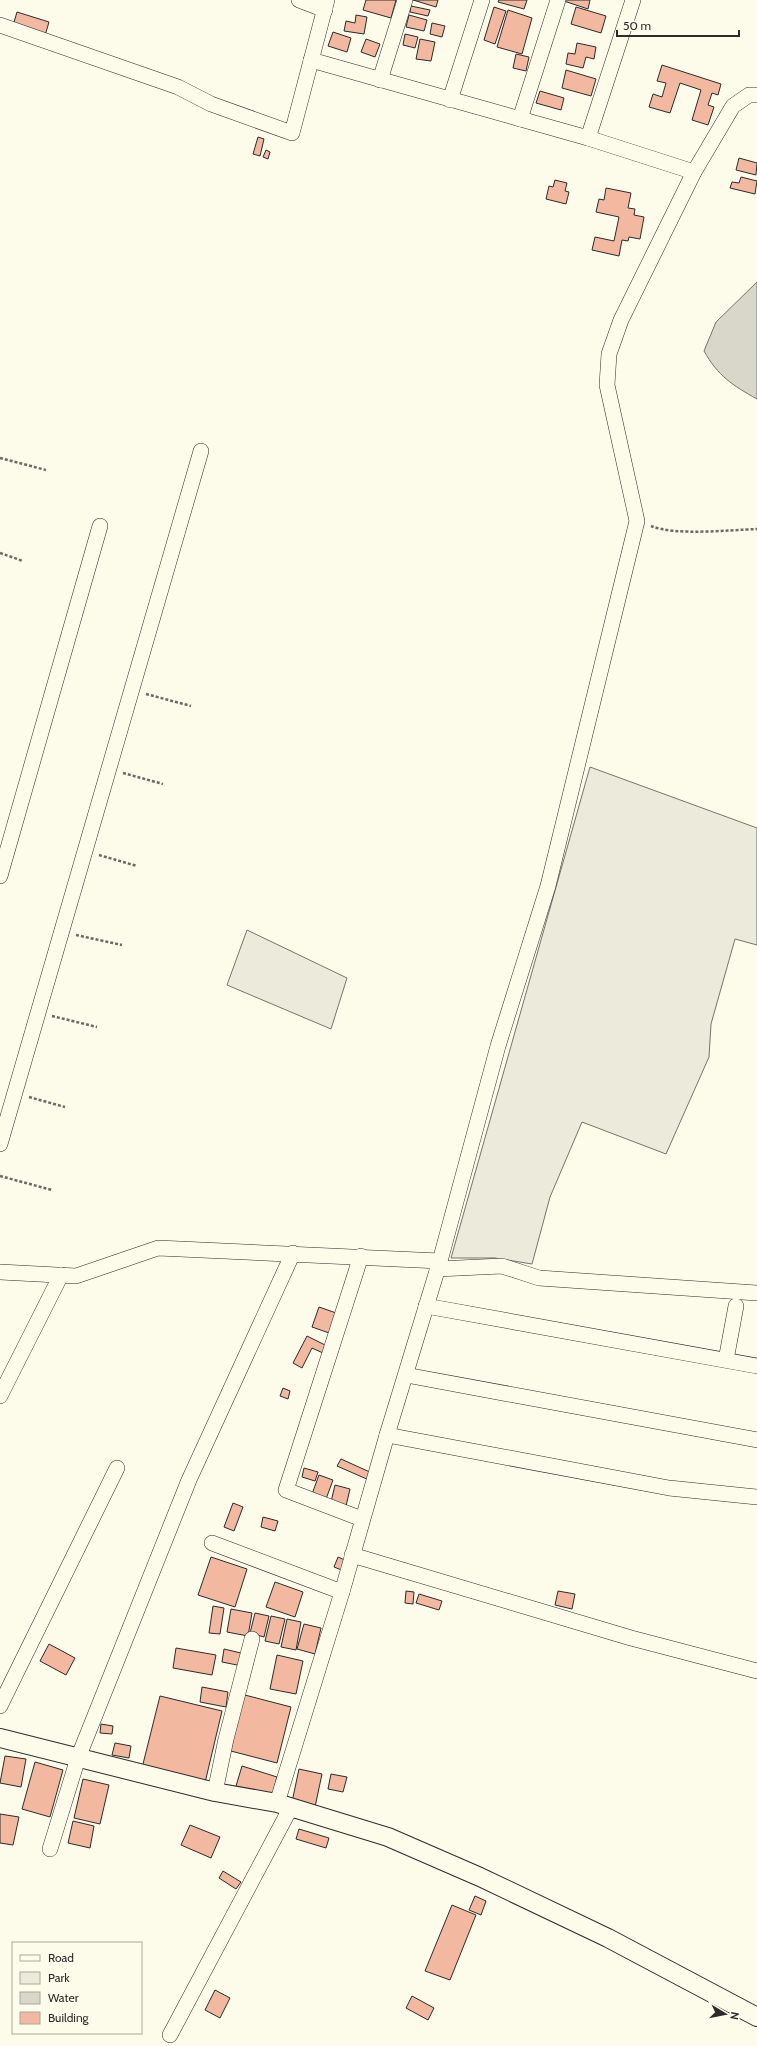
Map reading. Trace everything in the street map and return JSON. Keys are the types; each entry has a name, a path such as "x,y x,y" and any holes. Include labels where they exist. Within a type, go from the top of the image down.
{"street":[{"path":"0,25 178,87 212,104 292,133 326,5 299,0"},
{"path":"380,80 405,0"},
{"path":"450,100 482,0"},
{"path":"520,119 558,0"},
{"path":"588,138 633,0"},
{"path":"311,60 588,138 694,172"},
{"path":"170,2036 284,1805 386,1435 406,1375 439,1265 498,1046 548,886 637,522 607,385 609,354 621,320 694,172 733,106 749,95 757,95"},
{"path":"0,1144 201,451"},
{"path":"0,876 100,526"},
{"path":"0,1272 76,1276 158,1248 361,1256 439,1265 502,1266 539,1278 757,1293"},
{"path":"50,1849 78,1758 189,1480 293,1253"},
{"path":"361,1256 286,1490 362,1519"},
{"path":"0,1396 61,1275"},
{"path":"426,1306 757,1366"},
{"path":"726,1360 736,1306"},
{"path":"406,1375 757,1440"},
{"path":"386,1435 670,1488 757,1497"},
{"path":"0,1706 117,1468"},
{"path":"212,1543 342,1592"},
{"path":"352,1555 631,1638 757,1671"},
{"path":"215,1792 226,1739 252,1639"},
{"path":"0,1738 215,1792 284,1805 388,1837 480,1877 608,1938 757,2017"}],"path":[{"path":"0,458 46,470"},
{"path":"637,522 661,530 720,531 757,529"},
{"path":"0,553 23,561"},
{"path":"132,690 191,706"},
{"path":"109,769 163,784"},
{"path":"85,851 137,866"},
{"path":"62,932 122,945"},
{"path":"38,1013 97,1027"},
{"path":"15,1093 65,1106"},
{"path":"0,1176 52,1190"}],"green space":[{"path":"590,767 757,828 757,945 735,939 711,1024 709,1057 666,1154 582,1122 550,1197 532,1264 495,1258 451,1258"},
{"path":"247,930 347,978 331,1029 227,985"}],"water":[{"path":"757,282 757,399 726,379 709,360 704,351 716,322"}],"building":[{"path":"366,0 396,0 391,18 363,10"},
{"path":"413,0 438,0 436,7"},
{"path":"499,0 527,0 524,9 498,2"},
{"path":"561,0 590,0 588,9"},
{"path":"411,6 430,10 428,16 410,12"},
{"path":"494,7 506,11 495,44 484,40"},
{"path":"576,7 606,16 601,33 571,24"},
{"path":"508,10 532,18 522,54 497,47"},
{"path":"17,12 49,22 44,39 12,29"},
{"path":"356,15 367,17 364,34 344,31 346,21 355,23"},
{"path":"409,15 427,20 424,31 406,27"},
{"path":"432,23 445,26 442,37 430,34"},
{"path":"333,32 351,38 347,52 328,46"},
{"path":"405,34 418,37 415,48 403,45"},
{"path":"366,39 380,44 375,57 361,52"},
{"path":"420,39 435,42 431,61 416,59"},
{"path":"577,43 596,47 594,59 586,57 583,68 566,64 568,53 575,54"},
{"path":"516,54 529,57 526,71 513,68"},
{"path":"662,65 721,84 718,95 712,93 708,105 714,107 708,125 692,120 701,90 680,83 670,113 649,107 653,94 662,97 666,83 657,81"},
{"path":"566,70 596,79 591,96 562,88"},
{"path":"540,91 564,98 561,110 536,103"},
{"path":"258,137 264,139 260,156 253,154"},
{"path":"266,150 270,152 268,159 263,157"},
{"path":"739,158 757,163 756,175 736,170"},
{"path":"741,177 757,181 755,194 730,188 732,182 739,183"},
{"path":"555,180 567,183 565,191 569,192 566,204 546,199 549,186 553,187"},
{"path":"606,188 631,193 628,208 635,209 634,215 644,217 640,239 629,237 628,241 622,240 619,256 592,250 595,237 614,241 619,217 596,212 599,199 604,200"},
{"path":"319,1307 339,1314 332,1334 312,1327"},
{"path":"307,1336 327,1346 323,1353 312,1348 302,1368 293,1363"},
{"path":"283,1388 290,1391 288,1399 280,1396"},
{"path":"341,1459 372,1473 369,1480 337,1466"},
{"path":"304,1468 318,1472 315,1481 302,1477"},
{"path":"319,1475 333,1480 326,1499 312,1494"},
{"path":"335,1485 350,1489 346,1506 331,1502"},
{"path":"233,1503 243,1507 234,1531 224,1527"},
{"path":"263,1517 278,1521 275,1531 261,1527"},
{"path":"211,1557 247,1569 235,1607 198,1595"},
{"path":"338,1557 347,1561 344,1571 334,1567"},
{"path":"275,1582 303,1592 295,1617 266,1607"},
{"path":"406,1591 414,1592 413,1604 405,1603"},
{"path":"558,1591 575,1594 572,1609 555,1605"},
{"path":"419,1594 442,1601 439,1610 416,1603"},
{"path":"213,1606 224,1608 220,1634 209,1633"},
{"path":"231,1609 252,1613 248,1636 227,1632"},
{"path":"255,1613 269,1616 264,1637 250,1633"},
{"path":"271,1616 285,1619 279,1644 265,1641"},
{"path":"287,1619 301,1622 296,1650 281,1647"},
{"path":"304,1624 321,1628 315,1654 297,1649"},
{"path":"49,1644 75,1658 66,1675 40,1661"},
{"path":"176,1648 216,1655 212,1675 173,1668"},
{"path":"224,1649 245,1654 242,1666 222,1662"},
{"path":"277,1655 303,1661 296,1694 270,1689"},
{"path":"202,1687 228,1692 226,1707 200,1702"},
{"path":"241,1694 291,1707 277,1763 227,1750"},
{"path":"160,1696 222,1711 204,1787 141,1772"},
{"path":"101,1724 113,1726 112,1734 100,1733"},
{"path":"115,1743 131,1746 129,1758 112,1755"},
{"path":"5,1756 26,1759 21,1787 0,1783"},
{"path":"35,1762 63,1770 50,1817 22,1809"},
{"path":"242,1766 277,1777 272,1796 236,1786"},
{"path":"299,1769 322,1774 315,1807 292,1802"},
{"path":"331,1774 347,1777 343,1792 328,1789"},
{"path":"83,1779 109,1785 100,1824 74,1818"},
{"path":"0,1814 19,1817 13,1845 0,1843"},
{"path":"73,1821 94,1826 90,1848 68,1843"},
{"path":"190,1825 220,1837 211,1858 181,1845"},
{"path":"299,1829 329,1838 326,1848 296,1839"},
{"path":"223,1871 241,1882 236,1889 219,1878"},
{"path":"475,1896 486,1901 481,1915 469,1910"},
{"path":"452,1905 476,1915 450,1980 425,1971"},
{"path":"215,1990 230,1998 220,2018 205,2010"},
{"path":"412,1996 434,2008 428,2020 406,2008"}]}
